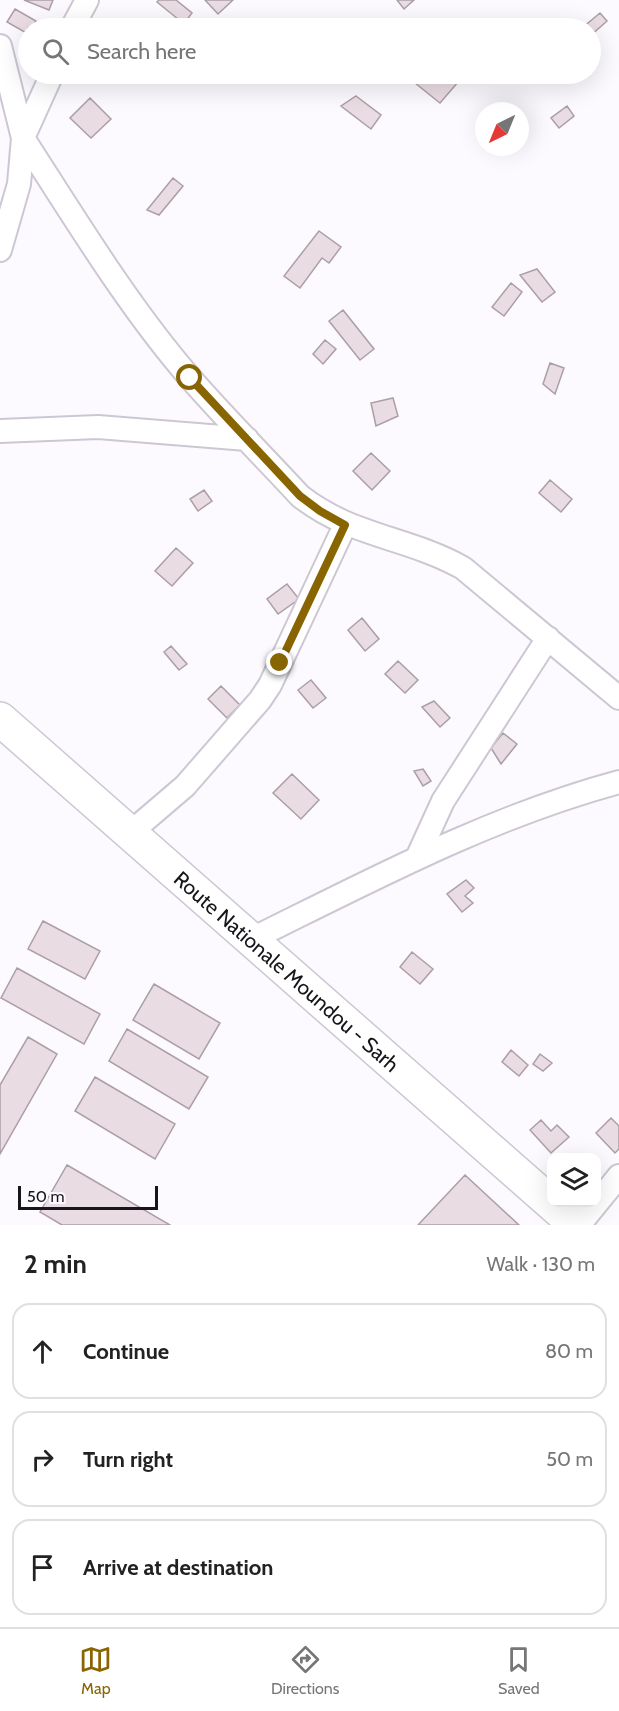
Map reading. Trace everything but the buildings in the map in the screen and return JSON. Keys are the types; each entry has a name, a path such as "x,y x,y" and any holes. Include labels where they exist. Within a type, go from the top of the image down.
{"highway":[{"name":"Route Nationale Moundou - Sarh","path":"0,719 577,1225"}],"street":[{"path":"77,18 87,0"},
{"path":"0,46 23,138 20,184 0,250"},
{"path":"23,138 47,84"},
{"path":"23,138 73,217 190,378 300,496 345,525 448,560 482,582 619,698"},
{"path":"0,431 98,427 247,439"},
{"path":"130,833 184,786 260,700 270,685 345,525"},
{"path":"417,858 443,801 548,638"},
{"path":"250,940 417,858 560,798 619,782"},
{"path":"577,1225 619,1176"}],"route":[{"path":"190,378 300,496 345,525 280,663"}]}
